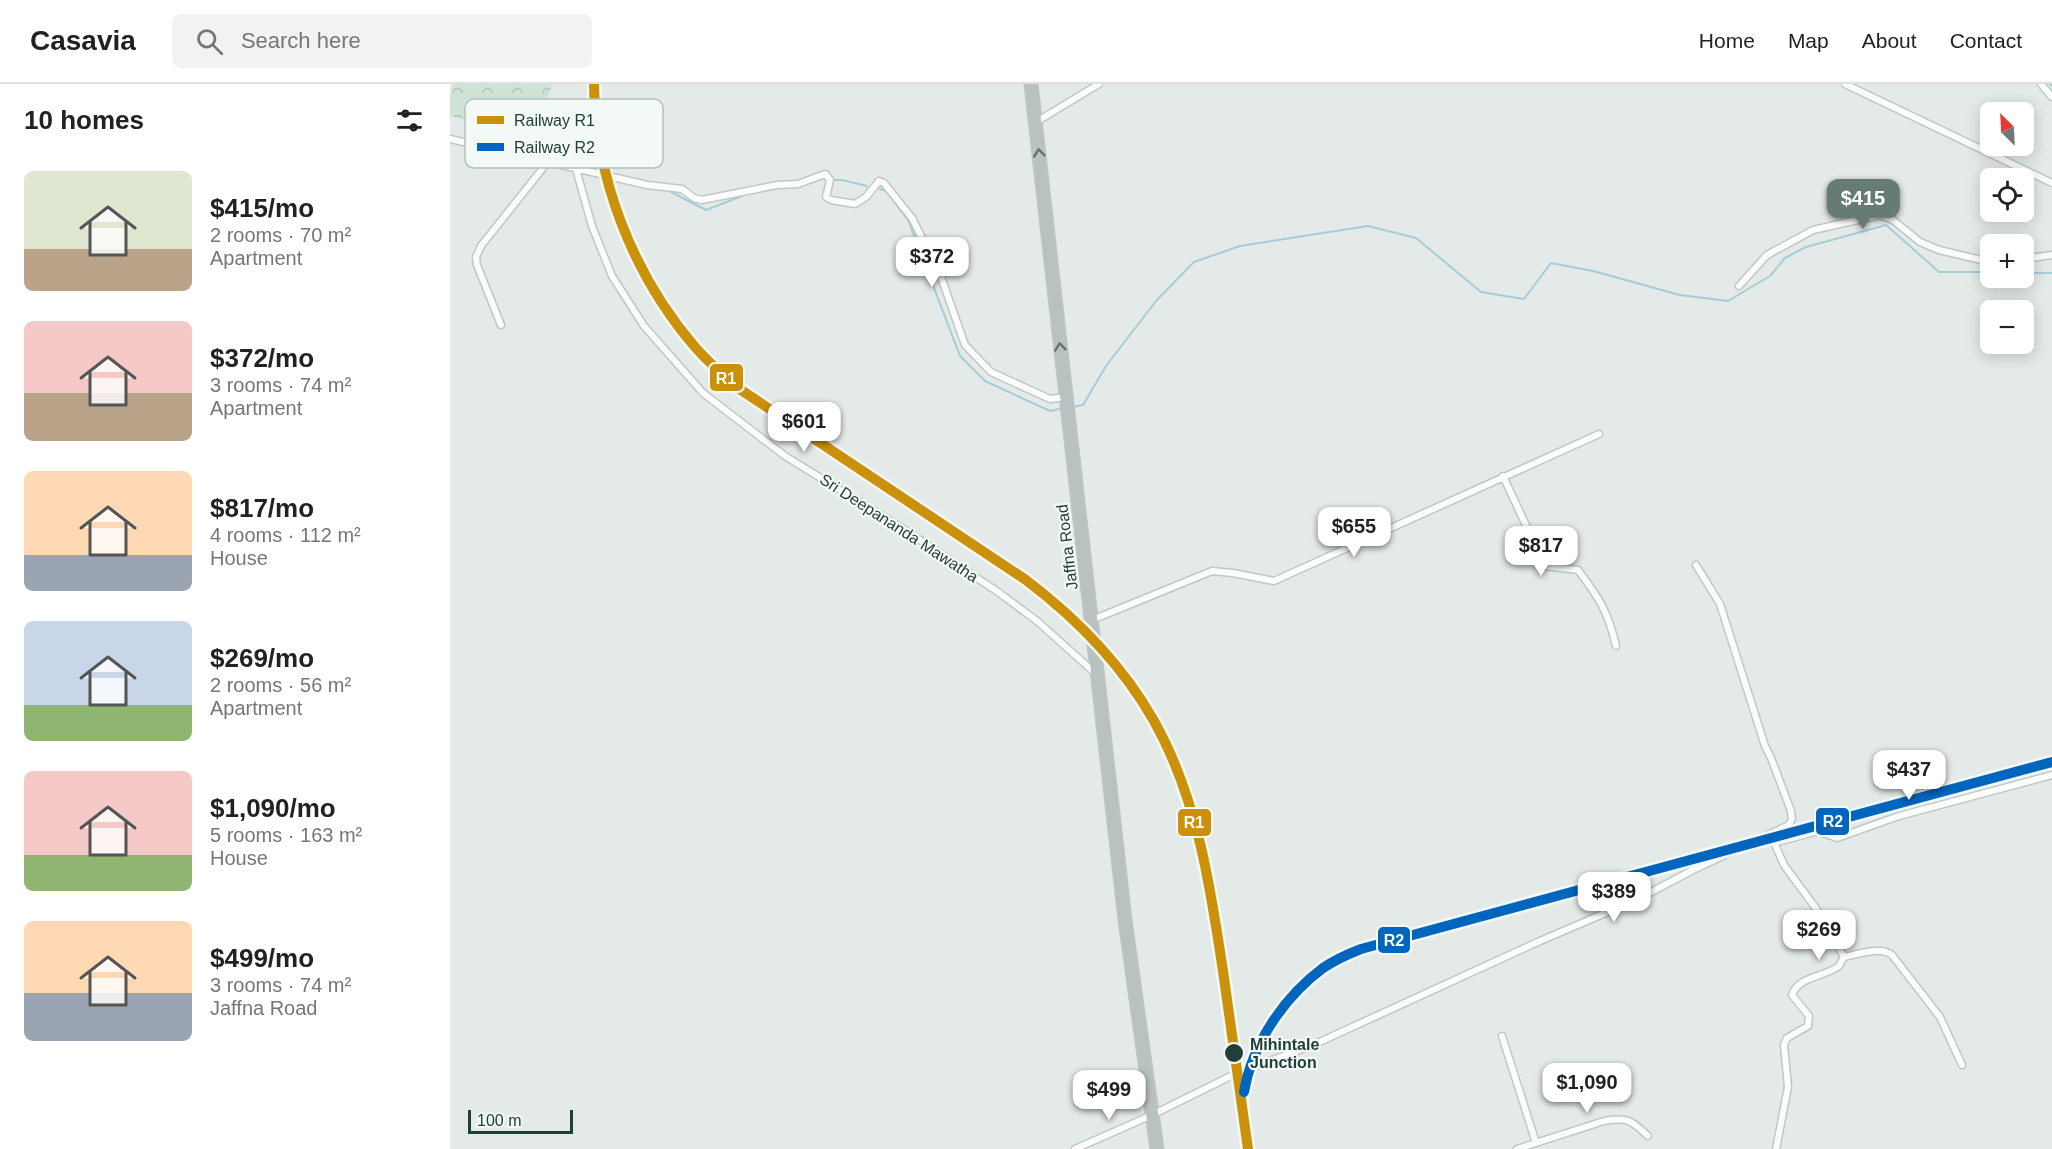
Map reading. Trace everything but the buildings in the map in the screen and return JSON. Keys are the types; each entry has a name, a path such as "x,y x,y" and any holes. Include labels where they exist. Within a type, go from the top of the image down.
{"highway":[{"name":"Jaffna Road","path":"1031,84 1125,920 1157,1149"}],"street":[{"path":"1035,123 1099,84"},
{"path":"1845,84 2052,183"},
{"path":"2041,84 2052,98"},
{"path":"450,139 465,143"},
{"path":"501,325 477,266 476,257 481,246 543,168"},
{"path":"571,168 647,185 682,189 694,198 702,200 777,185 798,184 825,174 829,182 826,197 855,204 866,197 879,181 884,183 912,218 940,274 964,345 991,372 1067,405"},
{"name":"Sri Deepananda Mawatha","path":"576,169 592,226 612,276 644,326 704,393 786,456 902,528 998,592 1037,621 1097,675"},
{"path":"1739,286 1767,255 1813,230 1880,215 1893,220 1920,242 1939,250 1980,260"},
{"path":"2034,258 2052,255"},
{"path":"1092,620 1212,571 1274,581 1599,434"},
{"path":"1503,476 1545,566 1578,570 1600,600 1611,625 1616,646"},
{"path":"1075,1149 1152,1116 1237,1074 1313,1045 1638,899 1789,825 1792,814 1772,758 1765,746 1720,604 1696,565"},
{"path":"1774,843 1818,831 1837,838 1910,813 2052,775"},
{"path":"1771,834 1784,865 1816,910 1844,957"},
{"path":"1844,957 1876,951 1886,951 1892,955 1940,1017 1962,1065"},
{"path":"1776,1149 1788,1087 1788,1067 1784,1045 1786,1038 1808,1026 1809,1016 1792,995 1794,988 1839,966 1844,957"},
{"path":"1502,1036 1536,1143"},
{"path":"1516,1149 1529,1147 1619,1118 1632,1120 1648,1137"}],"green space":[{"path":"454,84 552,84 548,99 465,99 465,119 450,116 450,96"}],"waterway":[{"path":"832,180 867,186"},
{"path":"880,189 886,191 908,220 960,356 985,381 1050,411 1064,408"},
{"path":"671,192 706,210 742,196"},
{"path":"1073,407 1083,405 1106,366 1156,301 1194,262 1240,246 1368,226 1416,238 1481,292 1524,299 1551,263 1593,271 1680,295 1728,301 1770,276 1785,258 1806,247 1886,225 1939,272 1980,272"},
{"path":"2034,273 2052,273"}],"railway":[{"path":"594,84 595,99"},
{"path":"604,168 622,224 653,289 695,347 717,370 741,390 1026,580 1063,610 1097,644 1142,701 1169,751 1182,782 1201,846 1219,945 1248,1149"}],"rail line":[{"name":"R1","path":"594,84 595,99"},
{"name":"R1","path":"604,168 622,224 653,289 695,347 717,370 741,390 1026,580 1063,610 1097,644 1142,701 1169,751 1182,782 1201,846 1219,945 1248,1149"},
{"name":"R2","path":"1244,1092 1254,1056 1283,1007 1323,968 1356,951 2052,762"}],"place":[{"name":"Mihintale Junction","path":"1234,1053"}]}
